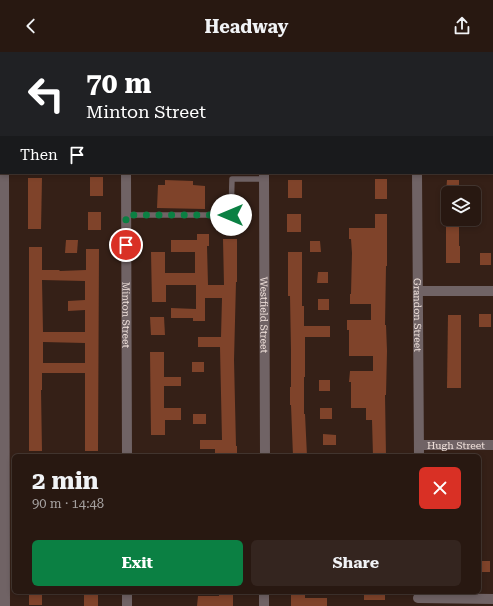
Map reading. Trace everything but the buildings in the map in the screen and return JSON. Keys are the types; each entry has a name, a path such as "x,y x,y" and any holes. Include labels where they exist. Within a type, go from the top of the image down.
{"street":[{"path":"4,174 4,606"},
{"name":"Minton Street","path":"126,174 127,454"},
{"name":"Grandon Street","path":"417,174 419,454"},
{"name":"Westfield Street","path":"264,176 265,454"},
{"path":"419,291 493,291"},
{"name":"Hugh Street","path":"419,445 493,445"},
{"path":"126,606 127,594"},
{"path":"264,594 264,606"},
{"path":"418,599 493,599"}],"lane":[{"path":"126,215 231,215 232,179 264,176"}],"route":[{"path":"126,245 126,215 231,215"}]}
